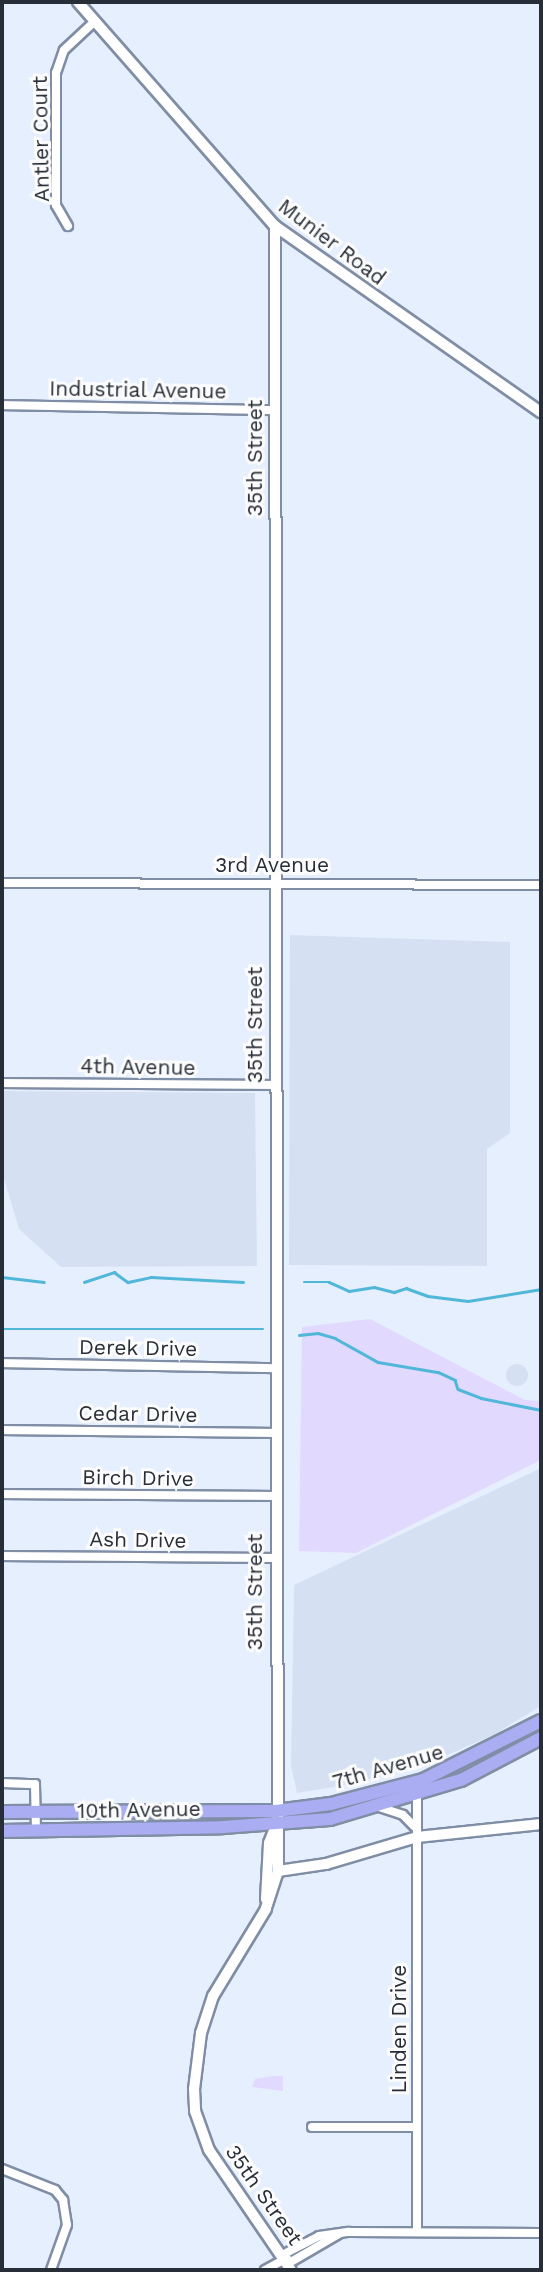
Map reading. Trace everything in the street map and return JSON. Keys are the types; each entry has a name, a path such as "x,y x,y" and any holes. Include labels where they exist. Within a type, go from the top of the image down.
{"main road":[{"name":"7th Avenue","path":"276,1811 331,1804 422,1780 541,1721"},
{"name":"7th Avenue","path":"277,1825 379,1807 417,1796 488,1769 541,1738"},
{"name":"10th Avenue","path":"2,1812 276,1811"},
{"name":"10th Avenue","path":"2,1831 277,1825"}],"street":[{"name":"Munier Road","path":"78,2 275,226 541,412"},
{"name":"Antler Court","path":"68,226 56,205 58,62 95,22"},
{"name":"35th Street","path":"275,226 274,1496 278,1871 266,1909 213,1996 201,2033 194,2089 195,2111 208,2150 288,2261"},
{"name":"Industrial Avenue","path":"2,405 274,410"},
{"name":"3rd Avenue","path":"2,883 541,885"},
{"name":"4th Avenue","path":"2,1083 274,1085"},
{"name":"Derek Drive","path":"2,1363 274,1368"},
{"name":"Cedar Drive","path":"2,1430 274,1433"},
{"name":"Birch Drive","path":"2,1494 274,1496"},
{"name":"Ash Drive","path":"2,1556 275,1558"},
{"path":"2,1783 35,1784 36,1830"},
{"name":"Linden Drive","path":"417,1796 417,2232"},
{"path":"379,1807 403,1815 416,1832"},
{"path":"278,1871 326,1864 416,1832 541,1824"},
{"name":"35th Street","path":"266,1909 269,1843 277,1825"},
{"path":"312,2127 417,2127"},
{"path":"2,2169 55,2190 67,2212 67,2225 51,2270"},
{"path":"265,2270 288,2261 319,2236 417,2232 541,2233"}],"shaded area":[{"path":"290,935 510,942 510,1133 487,1149 487,1266 289,1265"},
{"path":"2,1091 255,1093 257,1266 61,1267 19,1229 2,1172"},
{"path":"370,1319 525,1400 541,1401 541,1460 356,1553 299,1551 302,1327"},
{"path":"513,1364 521,1364 528,1371 528,1379 521,1386 513,1386 506,1379 506,1371"},
{"path":"541,1468 541,1706 495,1734 436,1760 358,1783 297,1793 291,1766 294,1585"},
{"path":"283,2076 283,2091 252,2087 255,2079"}],"waterway":[{"path":"84,1282 114,1272 128,1282 151,1277 243,1282"},
{"path":"2,1277 44,1282"},
{"path":"304,1282 329,1282 349,1291 374,1287 394,1292 406,1288 428,1296 468,1301 541,1289"},
{"path":"4,1329 263,1329"},
{"path":"299,1335 318,1333 335,1338 378,1362 438,1372 455,1380 458,1389 481,1398 541,1410"}]}
